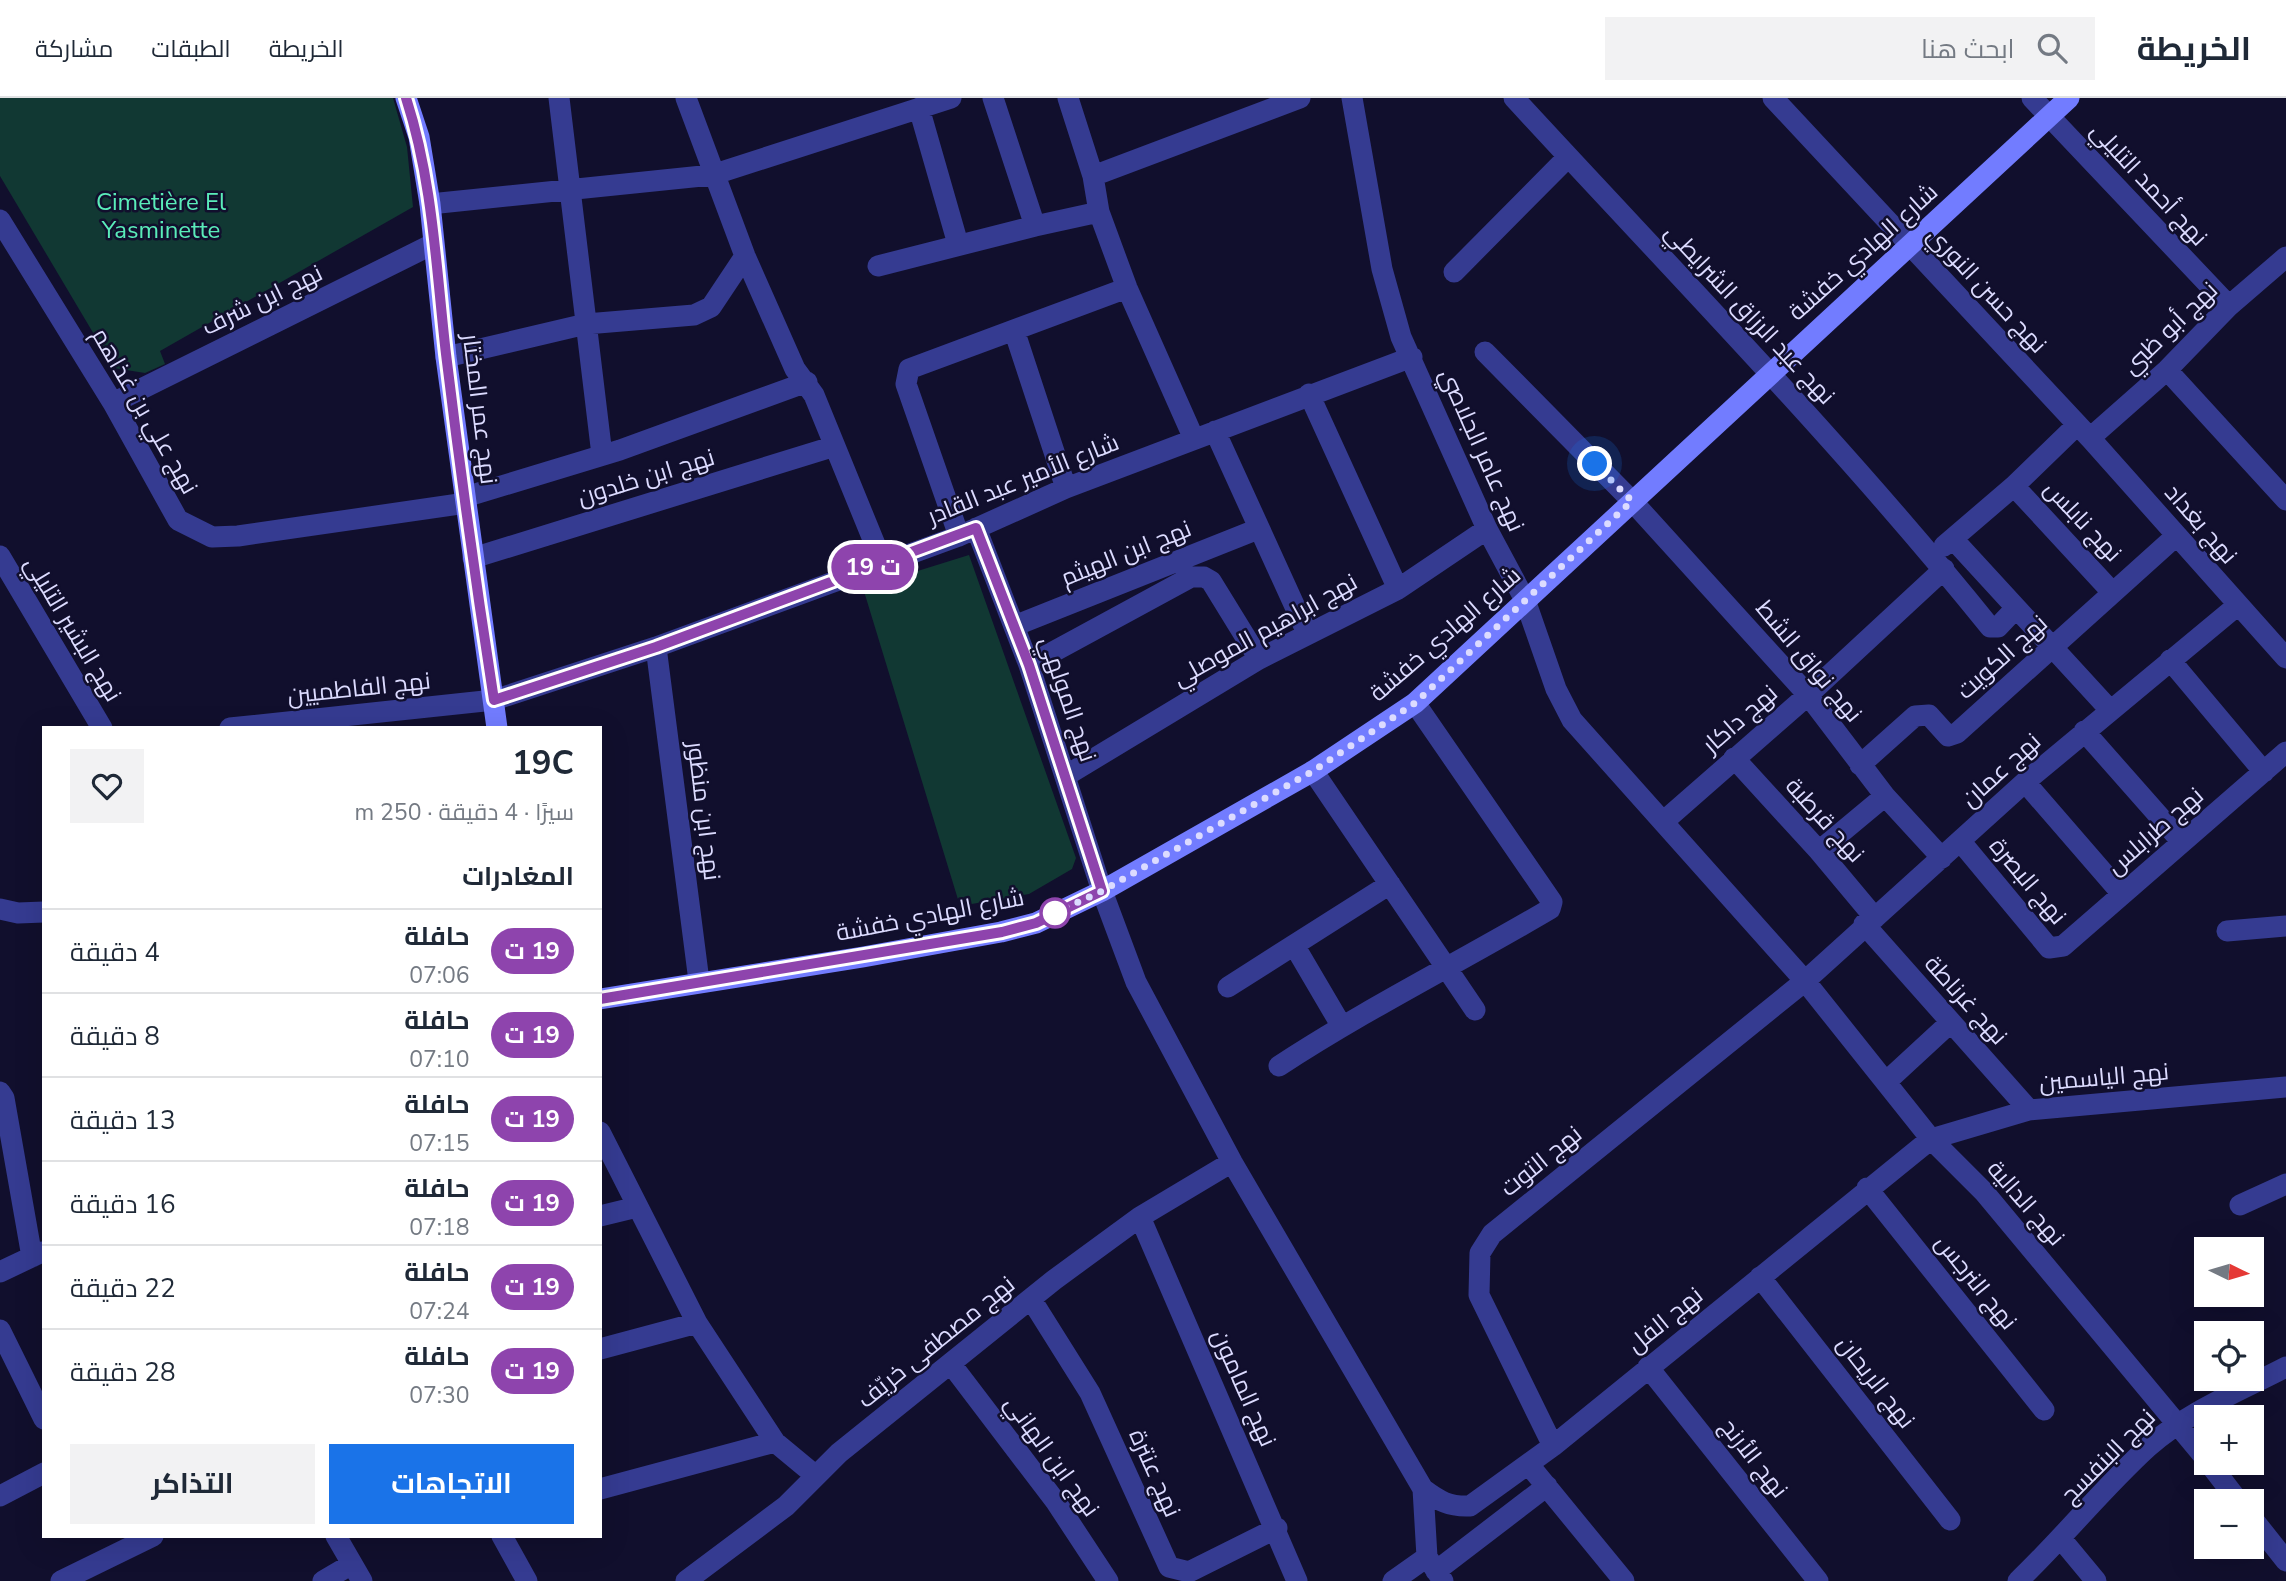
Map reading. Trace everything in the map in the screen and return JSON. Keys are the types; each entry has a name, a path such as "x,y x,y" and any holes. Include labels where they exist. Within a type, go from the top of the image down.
{"street":[{"name":"نهج عمر المختار","path":"406,98 419,137 430,204 446,357 496,726"},
{"path":"559,98 602,456"},
{"path":"686,98 712,175 745,256 795,369 807,382 883,564"},
{"path":"430,204 712,175 951,98"},
{"path":"993,98 1035,226"},
{"path":"1068,98 1093,176 1099,212 1127,288 1194,439"},
{"path":"1093,176 1300,98"},
{"name":"نهج عامر الجلاصي","path":"1352,98 1382,268 1401,337 1487,529 1525,600 1556,688 1572,720 1805,981"},
{"name":"نهج عبد الرزاق الشرايطي","path":"1514,98 1770,371 1938,562 1990,627 1998,627 2015,609"},
{"name":"نهج حسن النوري","path":"1773,98 2084,432"},
{"name":"نهج أحمد التليلي","path":"2032,98 2229,306"},
{"name":"شارع الهادي خفشة","path":"602,999 1002,932 1036,923 1102,891 1313,771 1415,703 1770,371 2069,98"},
{"path":"919,108 958,244"},
{"path":"1454,271 1568,157"},
{"path":"878,267 958,244 1099,212"},
{"name":"نهج علي بن غذاهم","path":"0,220 113,402 178,520 212,537 465,500 602,456 807,382"},
{"name":"نهج ابن شرف","path":"113,402 433,244"},
{"path":"446,357 586,324 702,313 711,307 745,256"},
{"name":"نهج أبو ظبي","path":"1938,562 1953,539 2014,486 2167,370 2229,306 2283,265"},
{"path":"1066,488 1014,330 1127,288"},
{"name":"نهج المولهي","path":"1014,330 909,369 906,384 968,532 1014,626 1067,775 1102,891 1136,982 1232,1162 1423,1489"},
{"name":"نهج نواق الشط","path":"1485,352 1632,501 1808,695 1885,796 1942,858"},
{"name":"شارع الأمير عبد القادر","path":"494,700 656,647 883,564 968,532 1066,488 1412,357"},
{"path":"2167,370 2286,500"},
{"path":"1309,394 1398,589"},
{"path":"1215,431 1307,633"},
{"name":"نهج بغداد","path":"2084,432 2286,659"},
{"name":"نهج ابن خلدون","path":"472,558 835,446"},
{"name":"نهج نابلس","path":"2014,486 2112,592"},
{"name":"نهج ابن الهيثم","path":"1014,626 1258,529"},
{"name":"نهج ابراهيم الموصلي","path":"1067,775 1259,659 1398,589 1487,529"},
{"name":"نهج الكويت","path":"1860,765 1915,716 1929,715 1941,732 1948,736 1957,733 2176,536"},
{"path":"1953,539 2110,710"},
{"name":"نهج البشير التليلي","path":"0,556 101,726"},
{"name":"نهج داكار","path":"1663,822 1808,695 1938,562"},
{"path":"1029,665 1191,577 1204,577 1210,581 1259,659"},
{"name":"نهج عمان","path":"1805,981 2025,782 2238,606"},
{"name":"نهج ابن منظور","path":"656,647 699,981"},
{"path":"2170,660 2264,772"},
{"name":"نهج الفاطميين","path":"249,726 494,700"},
{"path":"1279,1066 1342,1025 1447,969 1550,909 1552,902 1415,703"},
{"path":"2084,731 2182,842"},
{"name":"نهج طرابلس","path":"2057,948 2063,946 2286,752"},
{"name":"نهج قرطبة","path":"1734,758 1819,851 1869,921"},
{"path":"1313,771 1475,1010"},
{"path":"2025,782 2122,894"},
{"path":"1819,851 1885,796"},
{"name":"نهج البصرة","path":"1961,842 2049,948 2057,948"},
{"path":"1228,987 1390,884"},
{"path":"0,909 18,913 42,912"},
{"name":"نهج غرناطة","path":"1869,921 1951,1023 2029,1110"},
{"path":"2227,931 2286,926"},
{"path":"1294,945 1342,1025"},
{"name":"نهج الدالية","path":"1805,981 1931,1139 1984,1192 2194,1444"},
{"name":"نهج التوت","path":"1553,1446 1479,1294 1480,1252 1492,1234 1805,981"},
{"path":"1886,1082 1951,1023"},
{"name":"نهج الياسمين","path":"1931,1139 2029,1110 2286,1087"},
{"path":"0,1092 4,1098 38,1254 0,1272"},
{"path":"602,1136 697,1323 775,1442 816,1476"},
{"name":"نهج الفل","path":"1423,1489 1440,1502 1455,1507 1470,1506 1553,1446 1867,1188 1931,1139"},
{"name":"نهج مصطفى خريّف","path":"686,1581 786,1506 839,1453 1031,1299 1140,1217 1232,1162"},
{"path":"2240,1205 2286,1184"},
{"name":"نهج النرجس","path":"1867,1188 2044,1410"},
{"path":"602,1216 637,1207"},
{"name":"نهج المامون","path":"1140,1217 1277,1528 1297,1581"},
{"name":"نهج الريحان","path":"1760,1277 1950,1520"},
{"name":"نهج عنترة","path":"1031,1299 1090,1393 1169,1567 1189,1572 1277,1528"},
{"path":"602,1348 697,1323"},
{"path":"0,1330 42,1415"},
{"name":"نهج ابن الهاني","path":"951,1364 1056,1502 1108,1581"},
{"name":"نهج الأرنج","path":"1648,1367 1818,1581"},
{"name":"نهج البنفسج","path":"2018,1581 2062,1540 2148,1447 2178,1424 2286,1367"},
{"path":"602,1488 775,1442"},
{"path":"1529,1465 1624,1581"},
{"path":"0,1496 42,1474"},
{"name":"نهج الدالية","path":"2218,1475 2229,1489"},
{"path":"1393,1581 1435,1570 1547,1486"},
{"path":"1423,1489 1435,1570"},
{"path":"2264,1533 2286,1560"},
{"path":"61,1581 99,1573 150,1538"},
{"path":"324,1581 357,1573 337,1538"},
{"path":"503,1538 527,1581"},
{"path":"2062,1540 2096,1581"}],"green space":[{"name":"Cimetière El Yasminette","path":"0,98 393,98 407,147 413,207 160,351 165,364 145,373 114,368 0,176"},
{"path":"969,555 1076,858 1072,869 1029,894 960,906 863,588"}],"bus line":[{"path":"406,98 419,137 430,204 446,357 472,558 494,700 656,647 976,528 1029,665 1067,775 1102,891 1036,923 1002,932 602,999"}],"route":[{"path":"1055,913 1102,891 1313,771 1415,703 1632,501 1595,464"}]}
